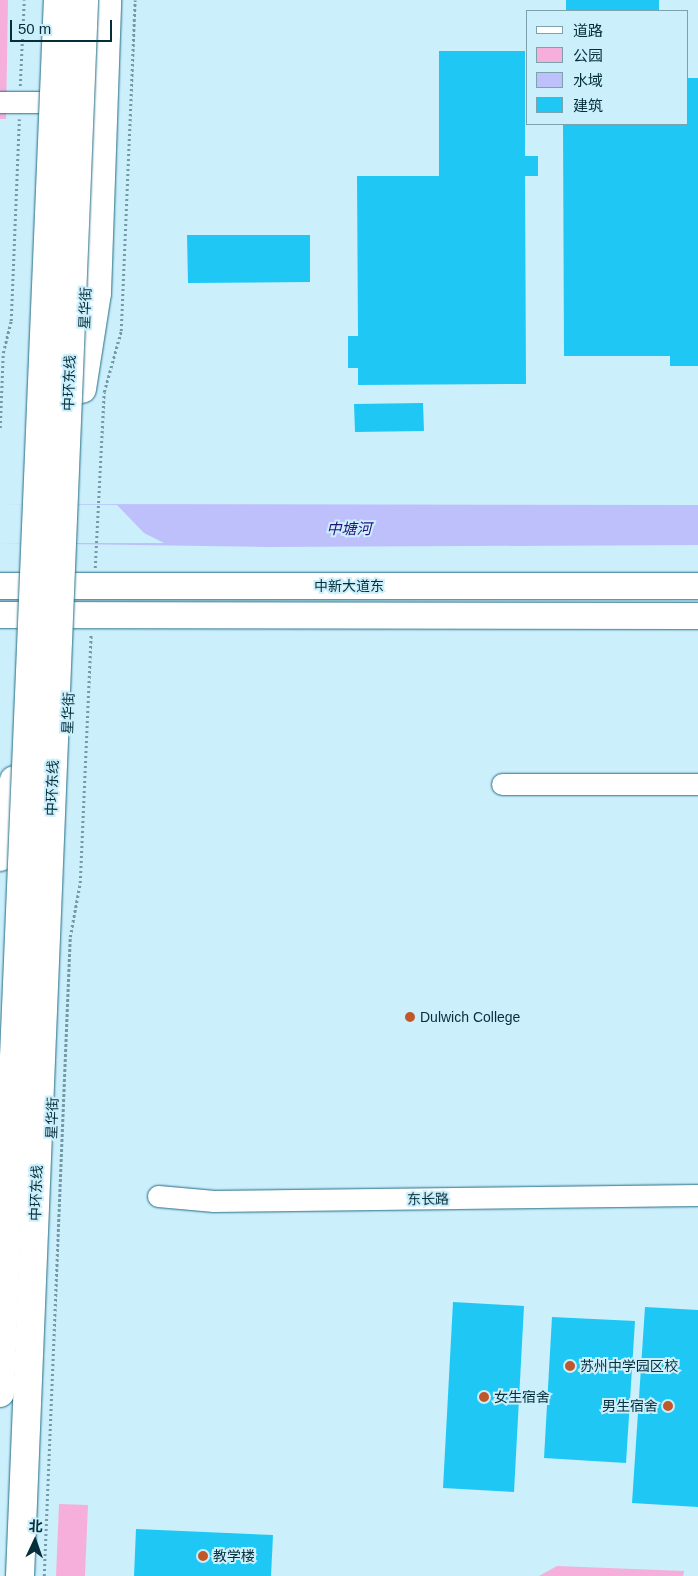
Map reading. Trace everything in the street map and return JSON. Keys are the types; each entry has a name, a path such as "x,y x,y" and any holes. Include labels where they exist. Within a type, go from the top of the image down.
{"highway":[{"name":"中环东线","path":"0,1393 58,0"},
{"name":"中环东线","path":"20,1576 84,0"},
{"path":"82,389 97,293 108,0"},
{"path":"0,857 14,780"}],"main road":[{"path":"0,1105 14,780 11,586 24,543 26,504 20,102 45,0"},
{"name":"星华街","path":"34,1576 86,543 87,505 82,389 97,0"},
{"name":"中新大道东","path":"11,586 698,586"},
{"path":"11,614 698,616"}],"street":[{"path":"502,784 698,784"},
{"name":"东长路","path":"158,1196 214,1201 698,1195"}],"path":[{"path":"0,428 2,353 11,321 24,0"},
{"path":"84,585 87,505"},
{"path":"44,1576 70,937 80,883 82,615"}],"green space":[{"path":"0,0 8,0 6,119 0,119"},
{"path":"59,1504 88,1505 85,1576 56,1576"},
{"path":"557,1566 684,1572 683,1576 539,1576"}],"water":[{"name":"中塘河","path":"0,504 698,505 698,545 266,547 0,543"}],"pier":[{"path":"0,504 117,505 144,533 164,543 0,543"}],"building":[{"path":"566,0 659,0 659,10 566,10"},
{"path":"439,51 525,51 525,156 538,156 538,176 525,176 526,384 358,385 358,368 348,368 348,336 358,336 357,176 439,176"},
{"path":"688,78 698,78 698,366 670,366 670,356 564,356 563,125 688,125"},
{"path":"187,235 310,235 310,282 188,283"},
{"path":"423,403 424,431 355,432 354,404"},
{"name":"女生宿舍","path":"453,1302 524,1306 514,1492 443,1488"},
{"name":"男生宿舍","path":"645,1307 698,1310 698,1507 632,1503"},
{"path":"552,1317 635,1321 626,1463 544,1458"},
{"name":"教学楼","path":"136,1529 273,1535 271,1576 134,1576"}],"place":[{"name":"Dulwich College","path":"410,1017"},
{"name":"苏州中学园区校","path":"570,1366"},
{"name":"女生宿舍","path":"484,1397"},
{"name":"男生宿舍","path":"668,1406"},
{"name":"教学楼","path":"203,1556"}]}
